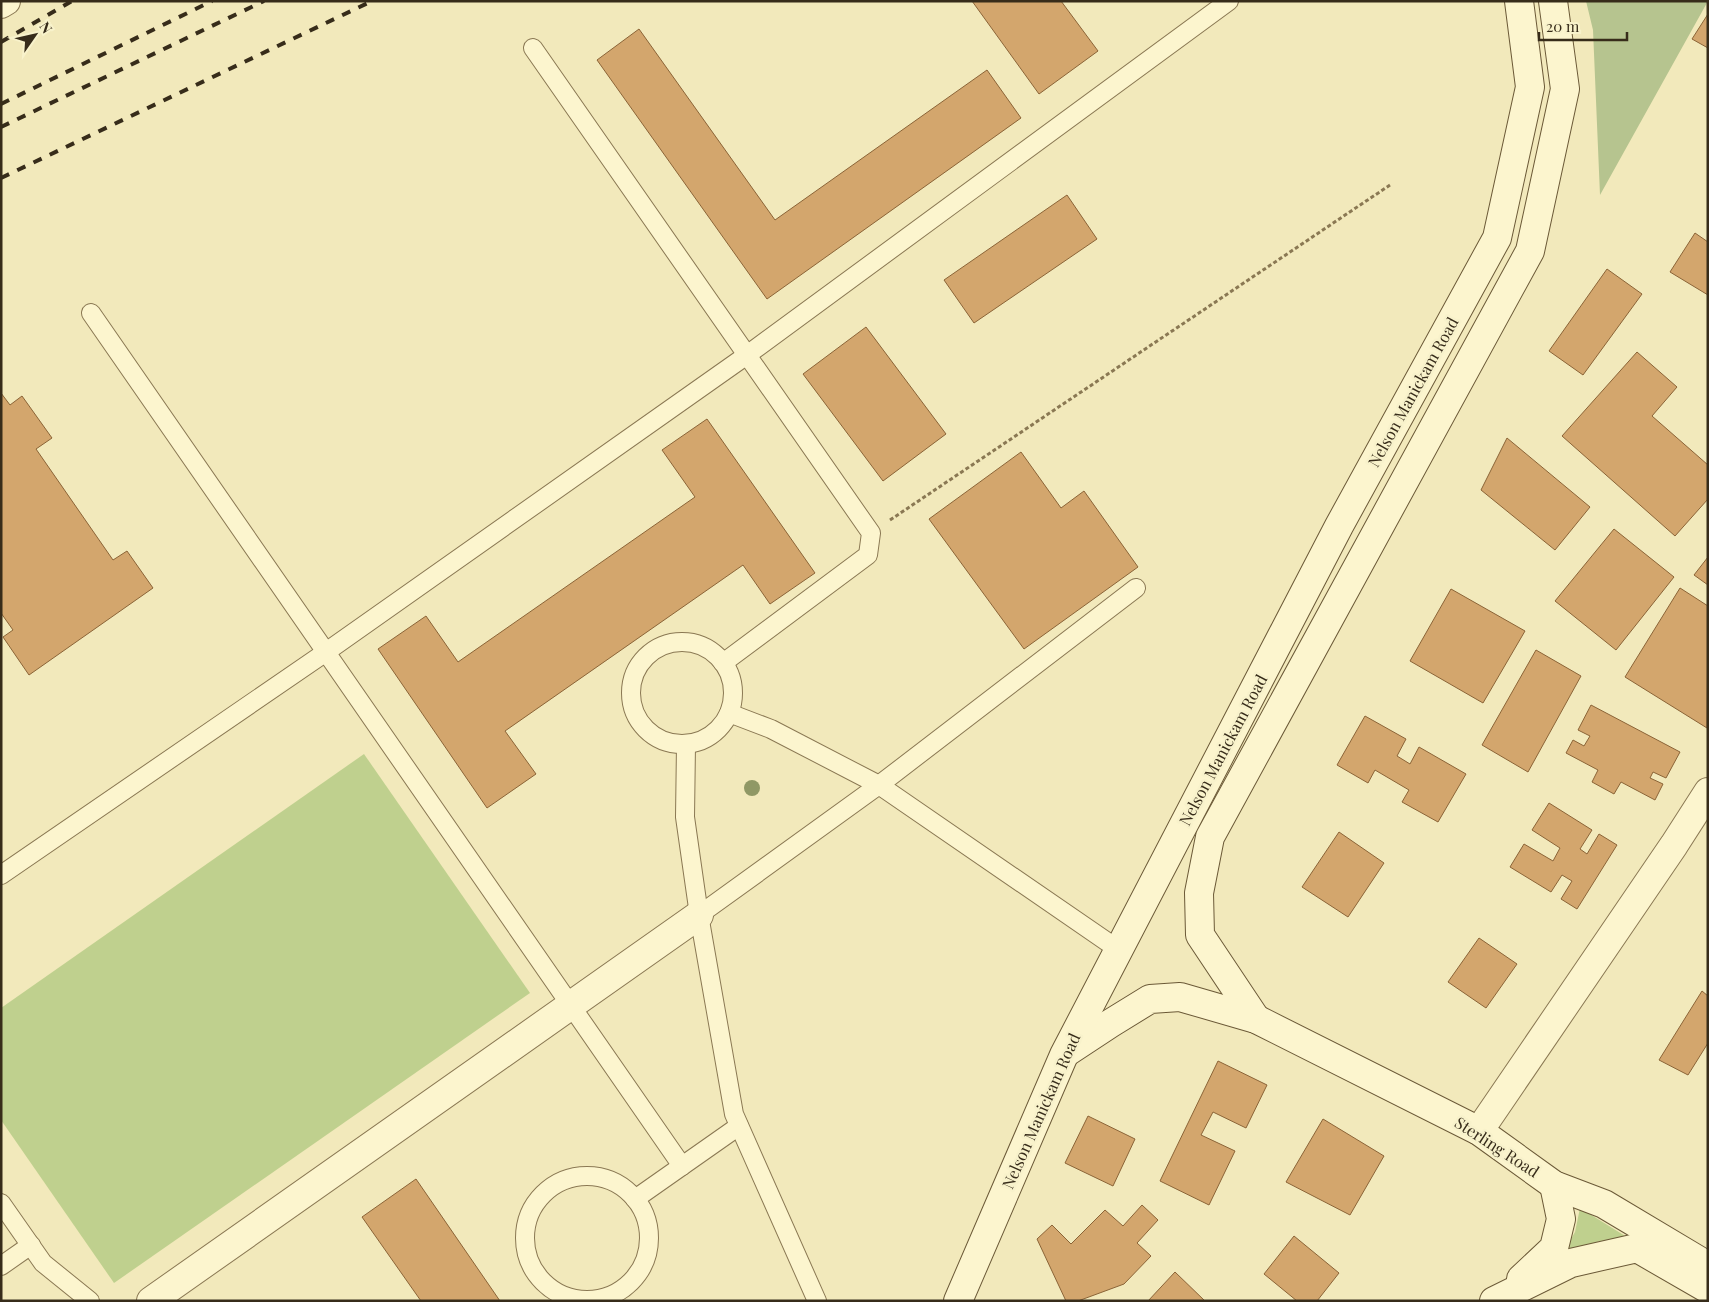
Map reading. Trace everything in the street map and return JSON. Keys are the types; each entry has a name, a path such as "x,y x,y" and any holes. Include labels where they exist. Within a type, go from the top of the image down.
{"main road":[{"path":"1,4 6,1"},
{"name":"Nelson Manickam Road","path":"958,1301 1064,1055 1339,526 1497,238 1530,87 1518,1"},
{"name":"Nelson Manickam Road","path":"1256,1019 1200,935 1199,893 1210,837 1530,251 1565,89 1554,1"},
{"path":"1503,207 1537,216"},
{"path":"1478,1131 1674,846 1708,792"},
{"path":"151,1301 699,915"},
{"name":"Sterling Road","path":"1064,1055 1150,999 1180,997 1256,1019 1478,1131 1554,1185 1604,1204 1708,1266"},
{"path":"1499,1298 1554,1248 1562,1219 1554,1185"},
{"path":"1499,1298 1572,1263 1636,1248 1708,1289"}],"lane":[{"path":"1,875 326,652 747,355 1229,1"},
{"path":"533,48 871,533 868,555 723,663"},
{"path":"91,313 682,1166"},
{"path":"699,915 879,785 1136,588"},
{"path":"680,642 696,644 711,652 723,663 730,679 733,696 729,713 719,729 704,740 686,745 670,743 655,737 642,726 634,712 631,696 632,680 639,665 650,653 664,645 680,642"},
{"path":"729,713 771,729 879,785 1119,950"},
{"path":"686,745 685,817 699,915 734,1114 817,1301"},
{"path":"635,1199 739,1126"},
{"path":"580,1176 601,1177 620,1185 635,1199 645,1217 649,1237 646,1257 637,1276 622,1290 603,1298 590,1300 564,1295 546,1285 533,1269 526,1250 526,1229 532,1210 544,1193 560,1182 580,1176"},
{"path":"1,1203 43,1263 90,1301"},
{"path":"1,1266 31,1245"}],"path":[{"path":"871,533 1390,185"}],"green space":[{"path":"1586,1 1708,1 1600,195 1593,30"},
{"path":"364,754 530,993 114,1283 1,1120 1,1008"},
{"path":"1580,1208 1630,1239 1600,1241 1562,1255 1575,1232"}],"building":[{"path":"972,1 1061,1 1098,51 1039,94"},
{"path":"1708,14 1708,48 1692,39"},
{"path":"639,29 775,220 987,70 1021,118 767,299 597,60"},
{"path":"1067,195 1097,239 974,323 944,280"},
{"path":"1695,233 1708,242 1708,295 1670,272"},
{"path":"1607,269 1642,294 1583,375 1549,351"},
{"path":"866,327 946,434 883,481 803,374"},
{"path":"1637,352 1677,387 1652,416 1708,465 1708,499 1675,536 1562,436"},
{"path":"1,393 10,405 22,396 52,438 36,449 113,560 127,551 153,588 29,675 3,637 13,630 1,613"},
{"path":"707,419 815,573 770,604 743,565 505,731 536,774 487,808 378,649 426,616 458,662 695,497 662,450"},
{"path":"1507,438 1590,507 1555,550 1481,490"},
{"path":"1021,452 1061,508 1084,491 1138,567 1024,649 929,519"},
{"path":"1614,529 1674,577 1616,650 1555,601"},
{"path":"1708,557 1708,585 1694,575"},
{"path":"1680,588 1708,606 1707,728 1625,677"},
{"path":"1451,589 1525,631 1483,703 1410,661"},
{"path":"1536,650 1581,676 1528,772 1482,745"},
{"path":"1591,705 1680,752 1666,778 1653,772 1650,778 1663,784 1655,800 1621,782 1614,794 1592,782 1598,770 1566,753 1573,740 1584,746 1590,736 1578,730"},
{"path":"1365,716 1406,739 1397,756 1410,764 1419,747 1466,774 1438,822 1402,802 1409,790 1375,770 1368,783 1337,765"},
{"path":"1549,803 1592,830 1580,849 1587,854 1599,834 1617,845 1577,909 1561,899 1572,881 1562,875 1551,892 1510,867 1524,844 1553,861 1560,848 1532,830"},
{"path":"1339,832 1384,863 1348,917 1302,887"},
{"path":"1479,938 1517,964 1486,1008 1448,982"},
{"path":"1702,991 1708,996 1708,1043 1688,1075 1659,1060"},
{"path":"1218,1061 1267,1085 1246,1128 1213,1112 1201,1135 1235,1151 1209,1205 1160,1181"},
{"path":"1088,1116 1135,1139 1113,1186 1065,1163"},
{"path":"1323,1119 1384,1156 1350,1215 1286,1182"},
{"path":"416,1179 500,1301 421,1301 362,1217"},
{"path":"1142,1205 1158,1220 1137,1243 1151,1256 1124,1284 1078,1301 1066,1301 1037,1239 1052,1225 1071,1244 1105,1210 1123,1226"},
{"path":"1294,1236 1339,1273 1317,1301 1297,1301 1264,1274"},
{"path":"1175,1272 1205,1301 1148,1301"}],"railway":[{"path":"1,42 72,1"},
{"path":"1,104 212,1"},
{"path":"1,127 264,1"},
{"path":"1,178 372,1"}]}
